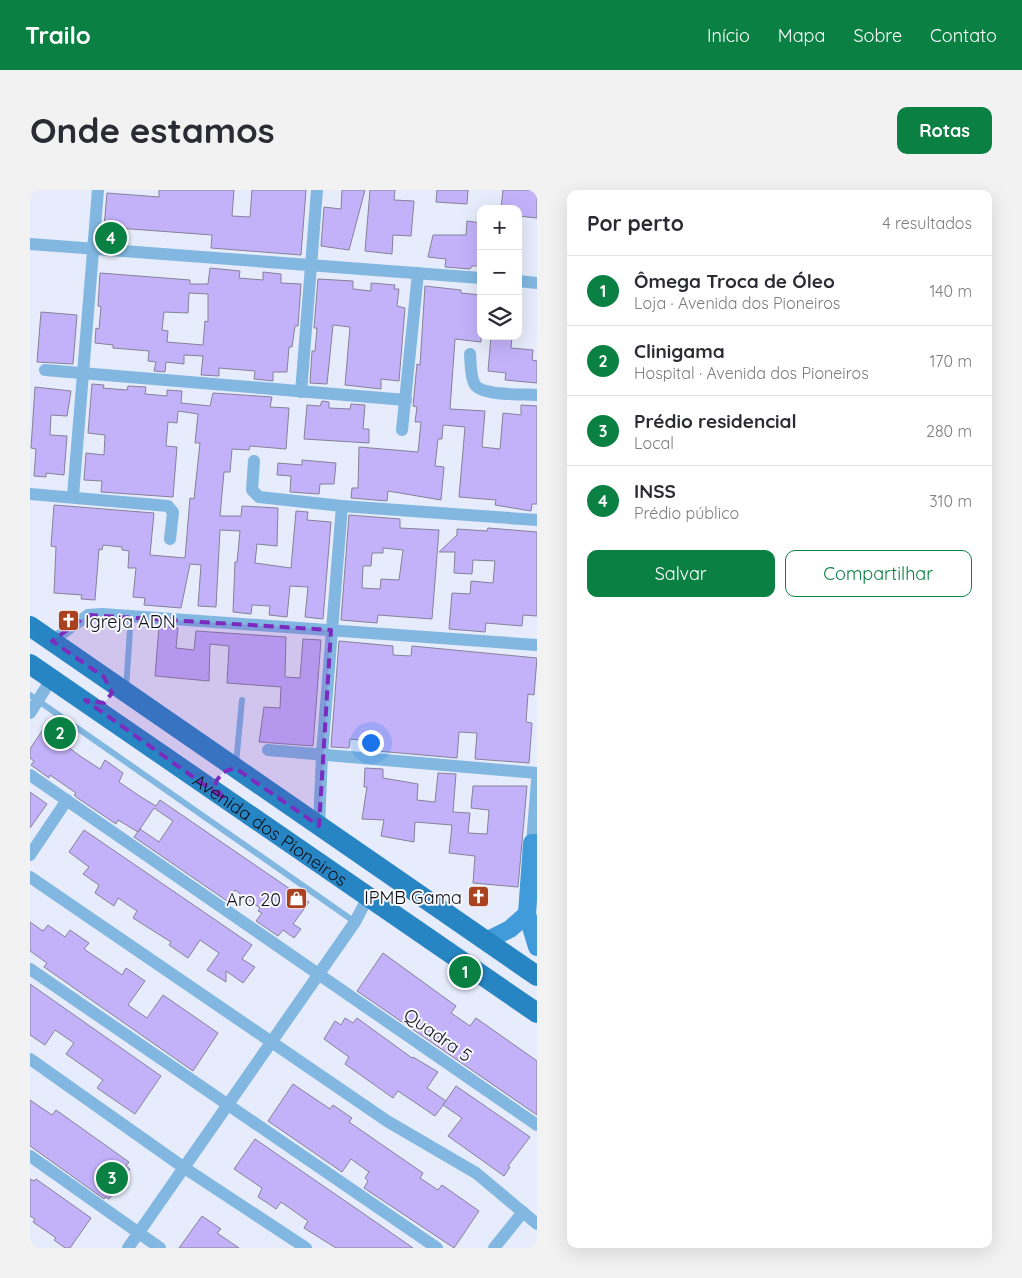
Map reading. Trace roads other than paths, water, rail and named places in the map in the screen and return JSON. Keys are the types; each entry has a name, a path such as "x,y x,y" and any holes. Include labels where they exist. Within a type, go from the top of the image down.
{"main road":[{"name":"Avenida dos Pioneiros","path":"30,626 319,826 488,940 537,976"},
{"name":"Avenida dos Pioneiros","path":"30,664 85,700 224,799 537,1013"},
{"path":"85,700 103,702 109,697 111,692 104,677"},
{"path":"224,799 216,788 217,780 223,772 235,768"}],"street":[{"path":"73,496 98,190"},
{"path":"301,392 317,190"},
{"path":"30,244 477,278"},
{"path":"402,430 418,273"},
{"path":"522,281 537,283"},
{"path":"470,354 472,378 476,387 484,392 537,395"},
{"path":"45,370 406,400"},
{"path":"254,461 252,490 259,497 342,506 537,520"},
{"path":"30,494 73,496 168,506 172,512 170,539"},
{"path":"319,826 322,754 342,506"},
{"path":"52,641 88,615 131,615 537,645"},
{"path":"30,713 34,697 52,678"},
{"path":"268,750 537,773"},
{"name":"Quadra 5","path":"30,775 320,973 537,1125"},
{"path":"537,782 535,843 527,914 537,947"},
{"path":"30,855 67,800"},
{"path":"30,876 387,1121 476,1173 537,1224"},
{"path":"128,1248 355,922 368,897"},
{"path":"488,940 510,929 527,914"},
{"path":"30,969 437,1248"},
{"path":"30,1059 183,1167 306,1248"},
{"path":"30,1156 160,1248"},
{"path":"494,1248 523,1212"}],"lane":[{"path":"126,692 131,615"},
{"path":"34,697 355,922"},
{"path":"235,768 242,700"}],"place":[{"name":"INSS","path":"111,238"},
{"name":"Igreja ADN","path":"69,621"},
{"name":"Clinigama","path":"60,733"},
{"name":"IPMB Gama","path":"478,897"},
{"name":"Aro 20","path":"297,899"},
{"name":"Ômega Troca de Óleo","path":"465,972"},
{"name":"Prédio residencial","path":"112,1178"}]}
